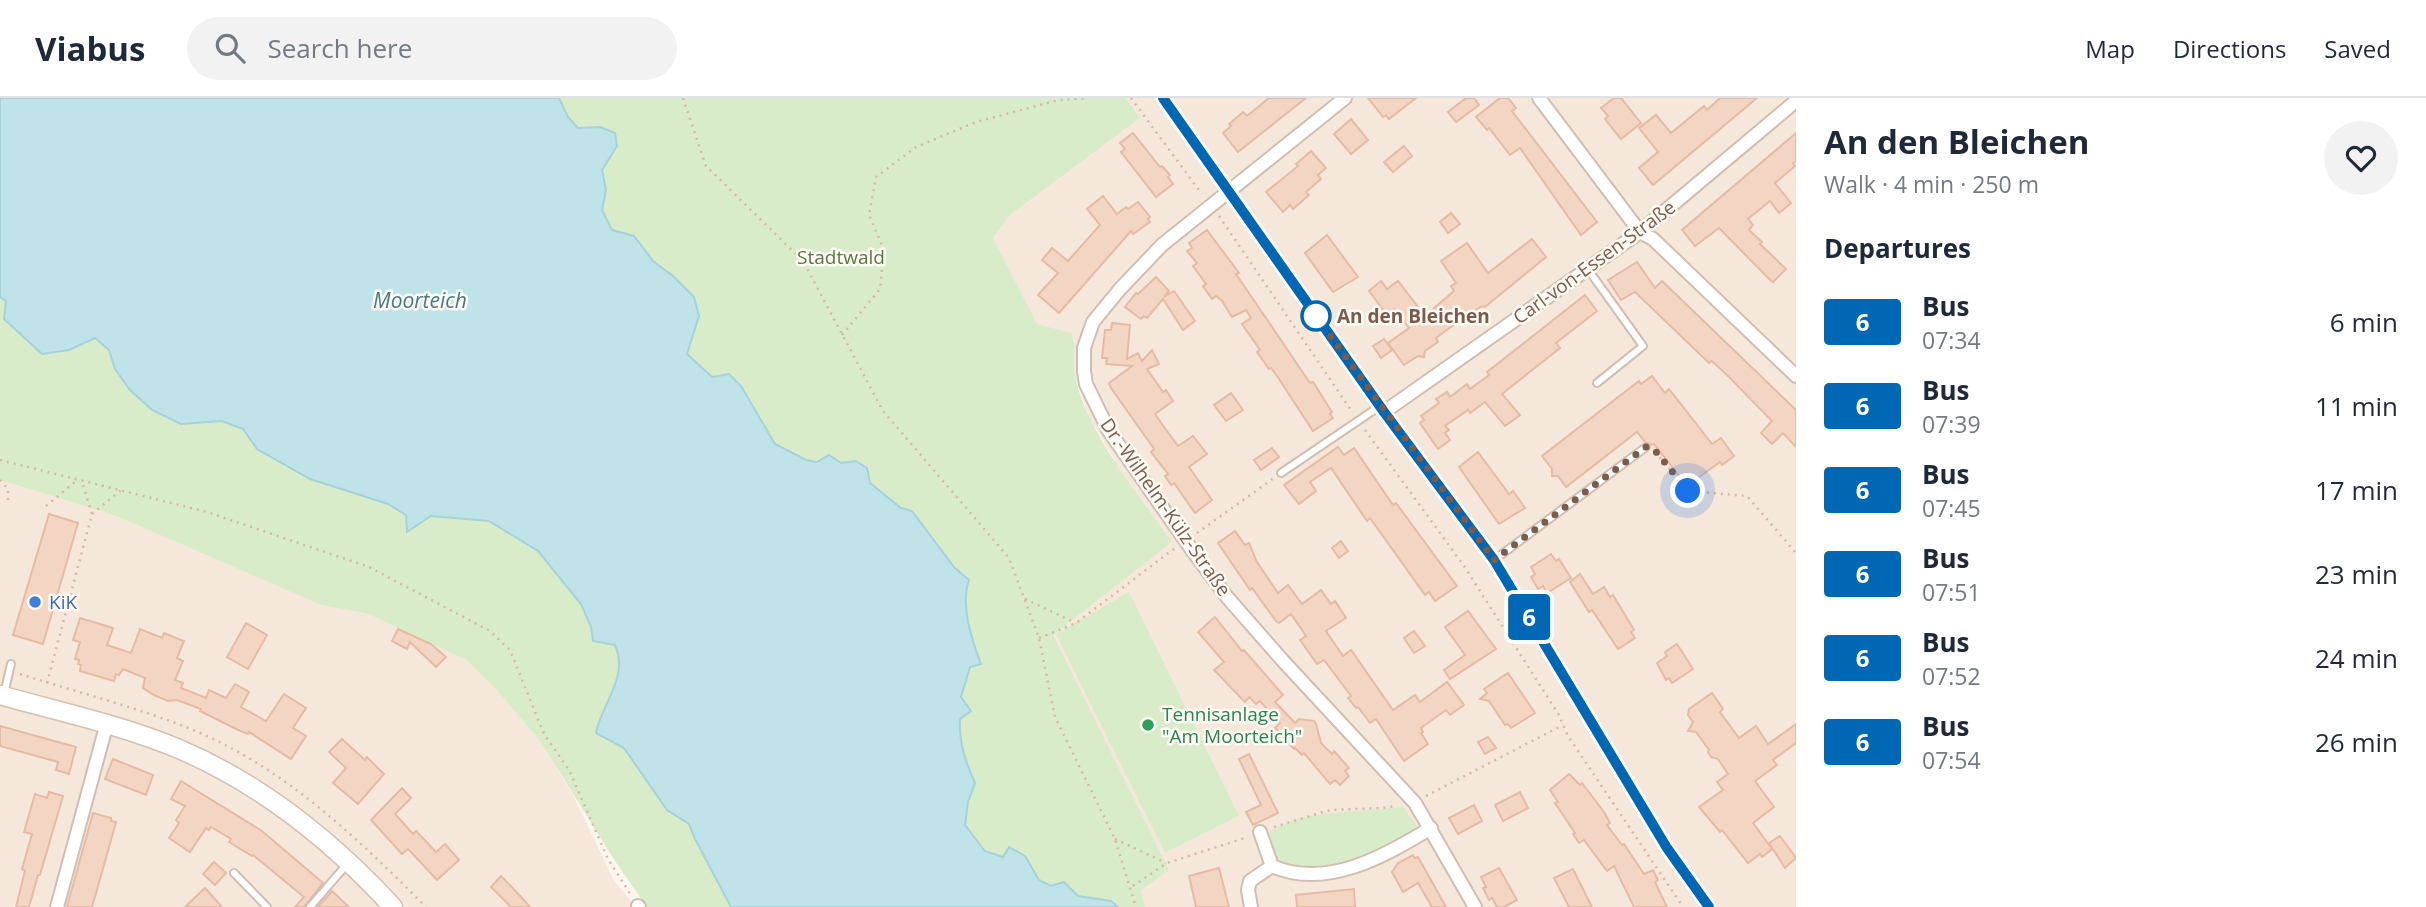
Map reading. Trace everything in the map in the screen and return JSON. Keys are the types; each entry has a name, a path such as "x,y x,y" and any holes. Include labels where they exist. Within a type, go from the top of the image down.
{"main road":[{"path":"2,695 107,723 178,749 219,769 272,801 309,828 349,862 393,907"}],"street":[{"path":"1163,98 1382,409 1494,560 1667,848 1709,907"},
{"name":"Dr.-Wilhelm-Külz-Straße","path":"1345,98 1162,244 1119,289 1093,322 1084,348 1086,384 1109,431 1227,597 1415,803 1475,907"},
{"path":"1539,98 1640,232 1653,239 1796,376"},
{"name":"Carl-von-Essen-Straße","path":"1382,409 1640,232 1796,101"},
{"path":"57,907 107,723"},
{"path":"1260,832 1272,866 1286,872 1314,874 1349,868 1389,853 1431,828"},
{"path":"1251,907 1248,890 1250,881 1272,866"}],"lane":[{"path":"1587,268 1643,346 1597,383"},
{"path":"1281,473 1359,421 1382,409"},
{"path":"1494,560 1646,447"},
{"path":"2,695 10,668"},
{"path":"310,907 349,862"},
{"path":"234,873 267,907"}],"path":[{"path":"682,98 706,166 803,261 883,411 1009,558 1039,638 1055,717 1115,839 1136,907"},
{"path":"842,335 880,289 884,250 869,215 876,177 916,147 976,122 1059,100 1088,98"},
{"path":"1131,98 1464,566 1559,715 1568,736 1683,907"},
{"path":"1646,447 1653,448 1688,491 1747,496 1796,553"},
{"path":"0,461 207,512 369,567 490,631 510,650 544,734 569,770 608,859 638,907"},
{"path":"1039,638 1076,623 1281,473"},
{"path":"0,480 8,489 8,503"},
{"path":"46,506 76,481"},
{"path":"10,668 47,683 92,514 82,482"},
{"path":"92,514 121,490"},
{"path":"1025,599 1076,623"},
{"path":"1415,803 1563,725"},
{"path":"1115,839 1167,863"}],"shaded area":[{"path":"1126,98 1796,98 1796,907 1145,907 1141,890 1168,870 1053,635 1115,461 1089,416 1075,377 1075,342 1071,334 1037,325 993,238 1010,215 1140,118"},
{"path":"0,480 116,516 321,605 368,614 466,660 493,686 540,741 574,797 613,879 636,907 0,907"}],"green space":[{"name":"Stadtwald","path":"559,98 1126,98 1140,118 1010,215 993,238 1037,324 1071,333 1074,343 1074,370 1080,396 1097,433 1172,542 1053,635 1169,870 1141,890 1145,907 1118,907 1111,901 1078,896 1064,882 1051,886 1039,881 1025,856 1003,856 989,851 965,825 968,802 975,783 964,754 959,725 960,711 970,666 981,664 967,611 969,580 901,508 870,483 856,461 841,463 806,460 775,444 757,412 729,375 712,377 687,354 699,316 673,276 653,261 634,236 612,230 602,210 606,190 602,170 617,146 600,127 579,128 568,117"},
{"path":"0,297 6,301 4,319 23,335 69,350 94,338 109,350 115,369 181,424 222,421 243,429 257,449 310,479 388,504 406,515 408,531 431,516 489,521 538,551 581,604 591,627 593,641 615,645 618,657 616,679 596,733 624,748 667,810 689,824 731,907 647,907 540,741 493,686 466,660 368,614 321,605 116,516 0,480"},
{"name":"Tennisanlage \"Am Moorteich\"","path":"1129,592 1239,816 1165,853 1056,634"},
{"path":"1403,806 1420,831 1388,852 1315,872 1274,865 1263,836 1279,826 1313,816"}],"water":[{"name":"Moorteich","path":"0,98 559,98 568,117 578,128 600,127 615,133 617,146 602,170 606,190 602,210 612,230 634,236 653,261 694,297 699,316 687,354 712,377 729,374 741,386 775,444 806,460 817,462 829,455 841,463 856,461 867,468 870,483 901,508 912,511 954,567 969,580 966,612 981,664 970,667 961,697 971,711 960,719 960,728 963,752 975,783 968,802 965,825 985,851 1003,857 1009,847 1025,856 1039,880 1051,886 1064,882 1078,896 1111,901 1118,907 731,907 689,824 667,810 624,748 596,733 617,679 619,668 615,645 593,641 591,627 581,604 538,551 489,521 431,516 407,532 406,515 388,504 310,479 257,449 243,429 222,421 181,424 152,410 130,390 115,369 109,350 95,338 69,350 42,354 4,319 6,301 0,297"}],"building":[{"path":"1269,98 1306,98 1238,152 1223,133 1243,112 1247,116"},
{"path":"1368,98 1416,98 1389,119 1386,115 1383,117"},
{"path":"1466,98 1474,98 1479,105 1456,122 1448,112"},
{"path":"1500,98 1508,98 1516,108 1512,111 1597,222 1581,235 1520,148 1510,155 1489,128 1487,130 1476,117"},
{"path":"1614,98 1621,98 1641,123 1621,139 1605,119 1608,116 1601,108"},
{"path":"1720,98 1757,98 1653,185 1639,168 1658,152 1639,128 1656,115 1671,133 1704,106 1707,110"},
{"path":"1351,119 1368,140 1351,154 1334,134"},
{"path":"1133,133 1160,167 1170,175 1168,177 1173,184 1156,197 1121,152 1125,149 1120,143"},
{"path":"1796,133 1795,166 1775,183 1791,203 1779,213 1770,201 1748,219 1753,225 1749,230 1786,269 1771,281 1719,228 1695,246 1682,230"},
{"path":"1404,146 1412,156 1393,172 1384,162"},
{"path":"1311,151 1326,168 1318,175 1321,179 1306,192 1309,195 1293,209 1290,205 1283,212 1266,192 1298,166 1296,164"},
{"path":"1103,196 1117,214 1138,202 1150,217 1150,222 1133,234 1131,231 1059,313 1038,295 1058,273 1042,260 1052,248 1068,261 1100,225 1087,209"},
{"path":"1451,213 1460,224 1448,233 1440,222"},
{"path":"1207,230 1332,412 1330,414 1333,418 1313,431 1277,376 1257,352 1260,350 1242,324 1251,318 1246,310 1232,317 1222,301 1216,296 1212,299 1203,286 1206,284 1193,266 1197,263 1187,251 1192,248 1189,243"},
{"path":"1327,235 1358,277 1333,292 1305,253"},
{"path":"1532,239 1546,257 1485,307 1482,306 1436,338 1438,342 1425,351 1424,357 1418,356 1404,365 1388,343 1409,328 1394,309 1387,315 1369,291 1381,281 1387,289 1398,281 1425,316 1454,291 1451,286 1456,283 1441,261 1467,243 1488,273"},
{"path":"1637,262 1655,288 1662,281 1796,410 1796,447 1783,433 1772,444 1761,433 1772,421 1729,377 1712,361 1709,363 1635,292 1621,300 1608,280"},
{"path":"1156,277 1169,291 1164,297 1174,291 1195,321 1183,330 1163,299 1147,318 1144,316 1141,319 1125,307 1136,293"},
{"path":"1585,295 1597,311 1556,343 1560,348 1502,394 1520,415 1505,426 1485,402 1445,426 1449,430 1445,433 1450,440 1438,449 1420,423 1424,420 1421,416 1439,403 1436,399 1447,392 1450,397 1467,384 1470,389 1489,375 1487,372"},
{"path":"1112,323 1130,325 1127,359 1138,353 1142,361 1152,350 1159,364 1147,369 1173,401 1155,414 1164,427 1178,446 1193,436 1207,454 1189,467 1212,500 1195,513 1174,483 1171,485 1165,476 1168,474 1151,452 1154,449 1111,388 1109,383 1132,366 1106,364 1107,358 1102,358 1105,330 1111,330"},
{"path":"1384,339 1392,350 1381,358 1373,346"},
{"path":"1652,376 1665,393 1669,389 1712,444 1721,438 1734,456 1722,465 1720,462 1687,486 1654,444 1645,442 1637,432 1566,487 1558,476 1552,476 1552,469 1542,456 1639,381 1641,384"},
{"path":"1231,393 1243,410 1226,421 1214,405"},
{"path":"1338,447 1344,455 1354,448 1393,505 1396,503 1457,586 1435,601 1429,592 1425,595 1370,518 1367,521 1331,468 1310,482 1316,491 1299,504 1284,485"},
{"path":"1272,448 1279,457 1261,470 1254,460"},
{"path":"1478,452 1509,494 1513,491 1525,508 1499,524 1459,467"},
{"path":"49,514 78,523 43,644 13,635"},
{"path":"1235,531 1245,545 1249,543 1257,562 1278,593 1288,585 1302,604 1321,590 1331,604 1335,601 1346,618 1326,631 1343,656 1351,650 1393,710 1415,695 1420,702 1447,682 1464,705 1450,715 1446,710 1421,728 1428,744 1404,761 1376,719 1370,723 1348,698 1351,696 1324,660 1317,664 1300,640 1306,636 1291,614 1279,623 1252,588 1250,590 1218,543"},
{"path":"1341,541 1348,551 1339,558 1332,548"},
{"path":"1551,554 1556,561 1559,559 1571,578 1547,593 1543,586 1538,589 1531,577 1535,574 1531,567"},
{"path":"1580,574 1593,594 1604,587 1610,597 1613,595 1634,630 1631,632 1635,638 1618,649 1570,582"},
{"path":"1468,611 1496,649 1450,679 1444,670 1465,655 1445,627"},
{"path":"1215,617 1283,695 1275,702 1295,723 1299,719 1314,721 1321,743 1332,754 1334,751 1349,768 1345,771 1349,776 1340,785 1335,780 1330,784 1304,753 1302,755 1294,749 1275,728 1280,723 1260,701 1256,704 1249,697 1245,702 1214,670 1224,662 1198,632"},
{"path":"80,618 113,628 107,645 131,653 140,629 162,638 164,633 184,641 177,658 183,661 175,680 183,683 181,688 206,698 209,690 226,698 235,684 249,692 241,707 266,721 284,694 306,708 293,728 306,736 291,759 249,732 248,734 236,729 200,711 201,709 154,695 143,688 145,678 123,669 119,675 116,674 114,681 80,671 79,660 75,659 80,642 73,640"},
{"path":"246,623 267,635 248,669 227,657"},
{"path":"398,629 431,644 446,657 436,667 410,642 407,649 392,641"},
{"path":"1414,631 1425,646 1414,653 1404,638"},
{"path":"1677,644 1693,669 1672,683 1669,678 1666,680 1657,663 1667,656 1665,652"},
{"path":"1508,673 1535,713 1511,728 1508,724 1505,725 1489,701 1480,699 1487,693 1484,689"},
{"path":"1712,693 1723,709 1720,712 1739,738 1756,726 1768,744 1796,724 1796,743 1773,760 1777,765 1755,781 1774,807 1753,823 1772,849 1748,863 1722,830 1720,832 1699,807 1723,790 1717,782 1728,774 1718,759 1711,757 1696,732 1688,731 1693,722 1688,715 1689,709"},
{"path":"0,726 76,747 69,774 56,770 58,762 0,746"},
{"path":"1488,737 1496,748 1485,754 1478,742"},
{"path":"342,739 365,760 367,757 384,774 358,804 333,783 346,768 329,752"},
{"path":"1249,754 1278,813 1253,825 1246,812 1261,805 1239,759"},
{"path":"113,759 153,775 146,795 105,779"},
{"path":"1569,774 1580,785 1582,783 1604,812 1610,823 1607,825 1622,845 1624,844 1644,874 1653,870 1658,880 1655,882 1667,907 1634,907 1614,866 1607,871 1584,840 1579,843 1550,790"},
{"path":"181,781 262,831 323,883 304,907 295,907 304,897 253,855 229,842 231,839 211,827 209,830 206,828 190,852 169,838 179,823 176,820 185,806 171,799"},
{"path":"402,788 411,798 395,814 413,834 416,831 436,852 445,844 459,860 437,880 408,849 402,854 371,820"},
{"path":"49,792 63,796 29,907 16,907 25,871 22,869 32,834 24,832 35,794 47,798"},
{"path":"1520,792 1528,808 1503,821 1495,805"},
{"path":"1474,805 1482,821 1458,834 1449,818"},
{"path":"93,813 116,822 92,907 67,907"},
{"path":"1780,836 1796,858 1785,868 1769,843"},
{"path":"1413,855 1418,857 1446,907 1432,907 1418,883 1403,892 1392,872 1398,863"},
{"path":"214,862 226,873 215,885 203,874"},
{"path":"1219,868 1229,907 1196,907 1189,876"},
{"path":"1499,868 1517,900 1504,907 1497,907 1492,898 1489,900 1481,877"},
{"path":"1573,869 1592,907 1569,907 1554,878"},
{"path":"501,876 530,907 511,907 491,887"},
{"path":"205,888 222,907 185,907"},
{"path":"1354,889 1355,907 1297,907 1296,895"},
{"path":"332,891 349,907 318,907"}],"bus line":[{"name":"6","path":"1163,98 1384,412 1494,560 1667,848 1709,907"}],"place":[{"name":"An den Bleichen","path":"1316,316"},
{"name":"KiK","path":"35,602"},
{"name":"Tennisanlage \"Am Moorteich\"","path":"1148,725"}],"route":[{"path":"1316,316 1494,560 1646,447 1653,448 1688,491"}]}
